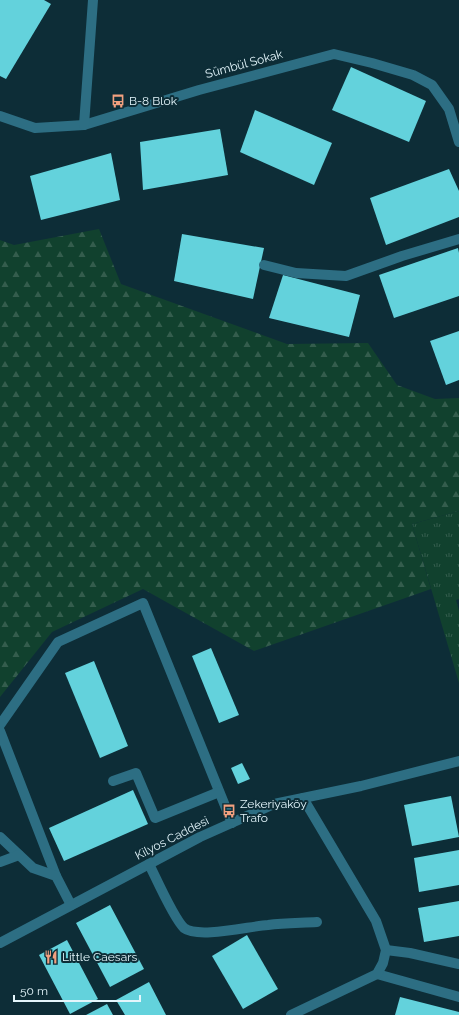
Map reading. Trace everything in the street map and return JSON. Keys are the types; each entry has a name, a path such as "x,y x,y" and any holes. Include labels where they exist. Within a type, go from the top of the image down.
{"street":[{"path":"84,125 93,0"},
{"name":"Sümbül Sokak","path":"0,116 35,128 84,125 199,90 334,54 413,75 432,85 449,109 459,142"},
{"path":"264,265 296,273 346,276 402,256 459,239"},
{"path":"0,726 58,642 143,603 232,823"},
{"path":"0,731 56,876 71,905"},
{"name":"Kilyos Caddesi","path":"0,942 200,837 274,804 361,786 459,761"},
{"path":"113,781 136,773 155,818 219,792"},
{"path":"291,1015 377,974 383,963 386,950 376,921 303,798"},
{"path":"0,837 33,868 56,876"},
{"path":"0,862 19,855"},
{"path":"149,864 177,919 184,929 193,932 221,932 267,925 317,922"},
{"path":"386,950 410,953 459,964"},
{"path":"377,974 459,997"}],"green space":[{"path":"99,229 121,284 287,344 368,343 397,385 435,399 459,398 459,511 412,524 431,589 254,651 143,589 52,632 0,697 0,240 14,245"},
{"path":"459,511 459,599 456,600 459,611 459,683 412,524"}],"building":[{"path":"0,0 44,0 51,4 6,79 0,76"},
{"path":"351,67 426,101 409,142 332,110"},
{"path":"255,110 332,143 314,185 240,152"},
{"path":"220,129 228,175 143,190 140,142"},
{"path":"111,153 120,200 41,220 30,176"},
{"path":"449,169 459,191 459,217 386,245 370,198"},
{"path":"182,234 264,248 253,299 174,281"},
{"path":"458,248 459,296 394,318 379,275"},
{"path":"283,275 360,295 349,337 269,318"},
{"path":"459,331 459,380 446,385 430,341"},
{"path":"211,648 239,715 219,723 192,656"},
{"path":"94,661 128,746 100,758 65,673"},
{"path":"242,763 250,779 238,784 231,768"},
{"path":"133,790 148,824 64,861 49,828"},
{"path":"451,796 459,837 412,846 404,805"},
{"path":"459,850 459,885 419,892 414,858"},
{"path":"459,901 459,936 424,942 418,908"},
{"path":"110,905 144,969 110,987 76,923"},
{"path":"247,935 278,989 243,1009 212,956"},
{"path":"67,940 98,999 70,1014 39,955"},
{"path":"149,982 166,1015 125,1015 116,1000"},
{"path":"400,997 459,1012 459,1015 395,1015"},
{"path":"107,1004 113,1015 86,1015"}],"place":[{"name":"B-8 Blok","path":"118,101"},
{"name":"Zekeriyaköy Trafo","path":"229,811"},
{"name":"Little Caesars","path":"51,957"}]}
